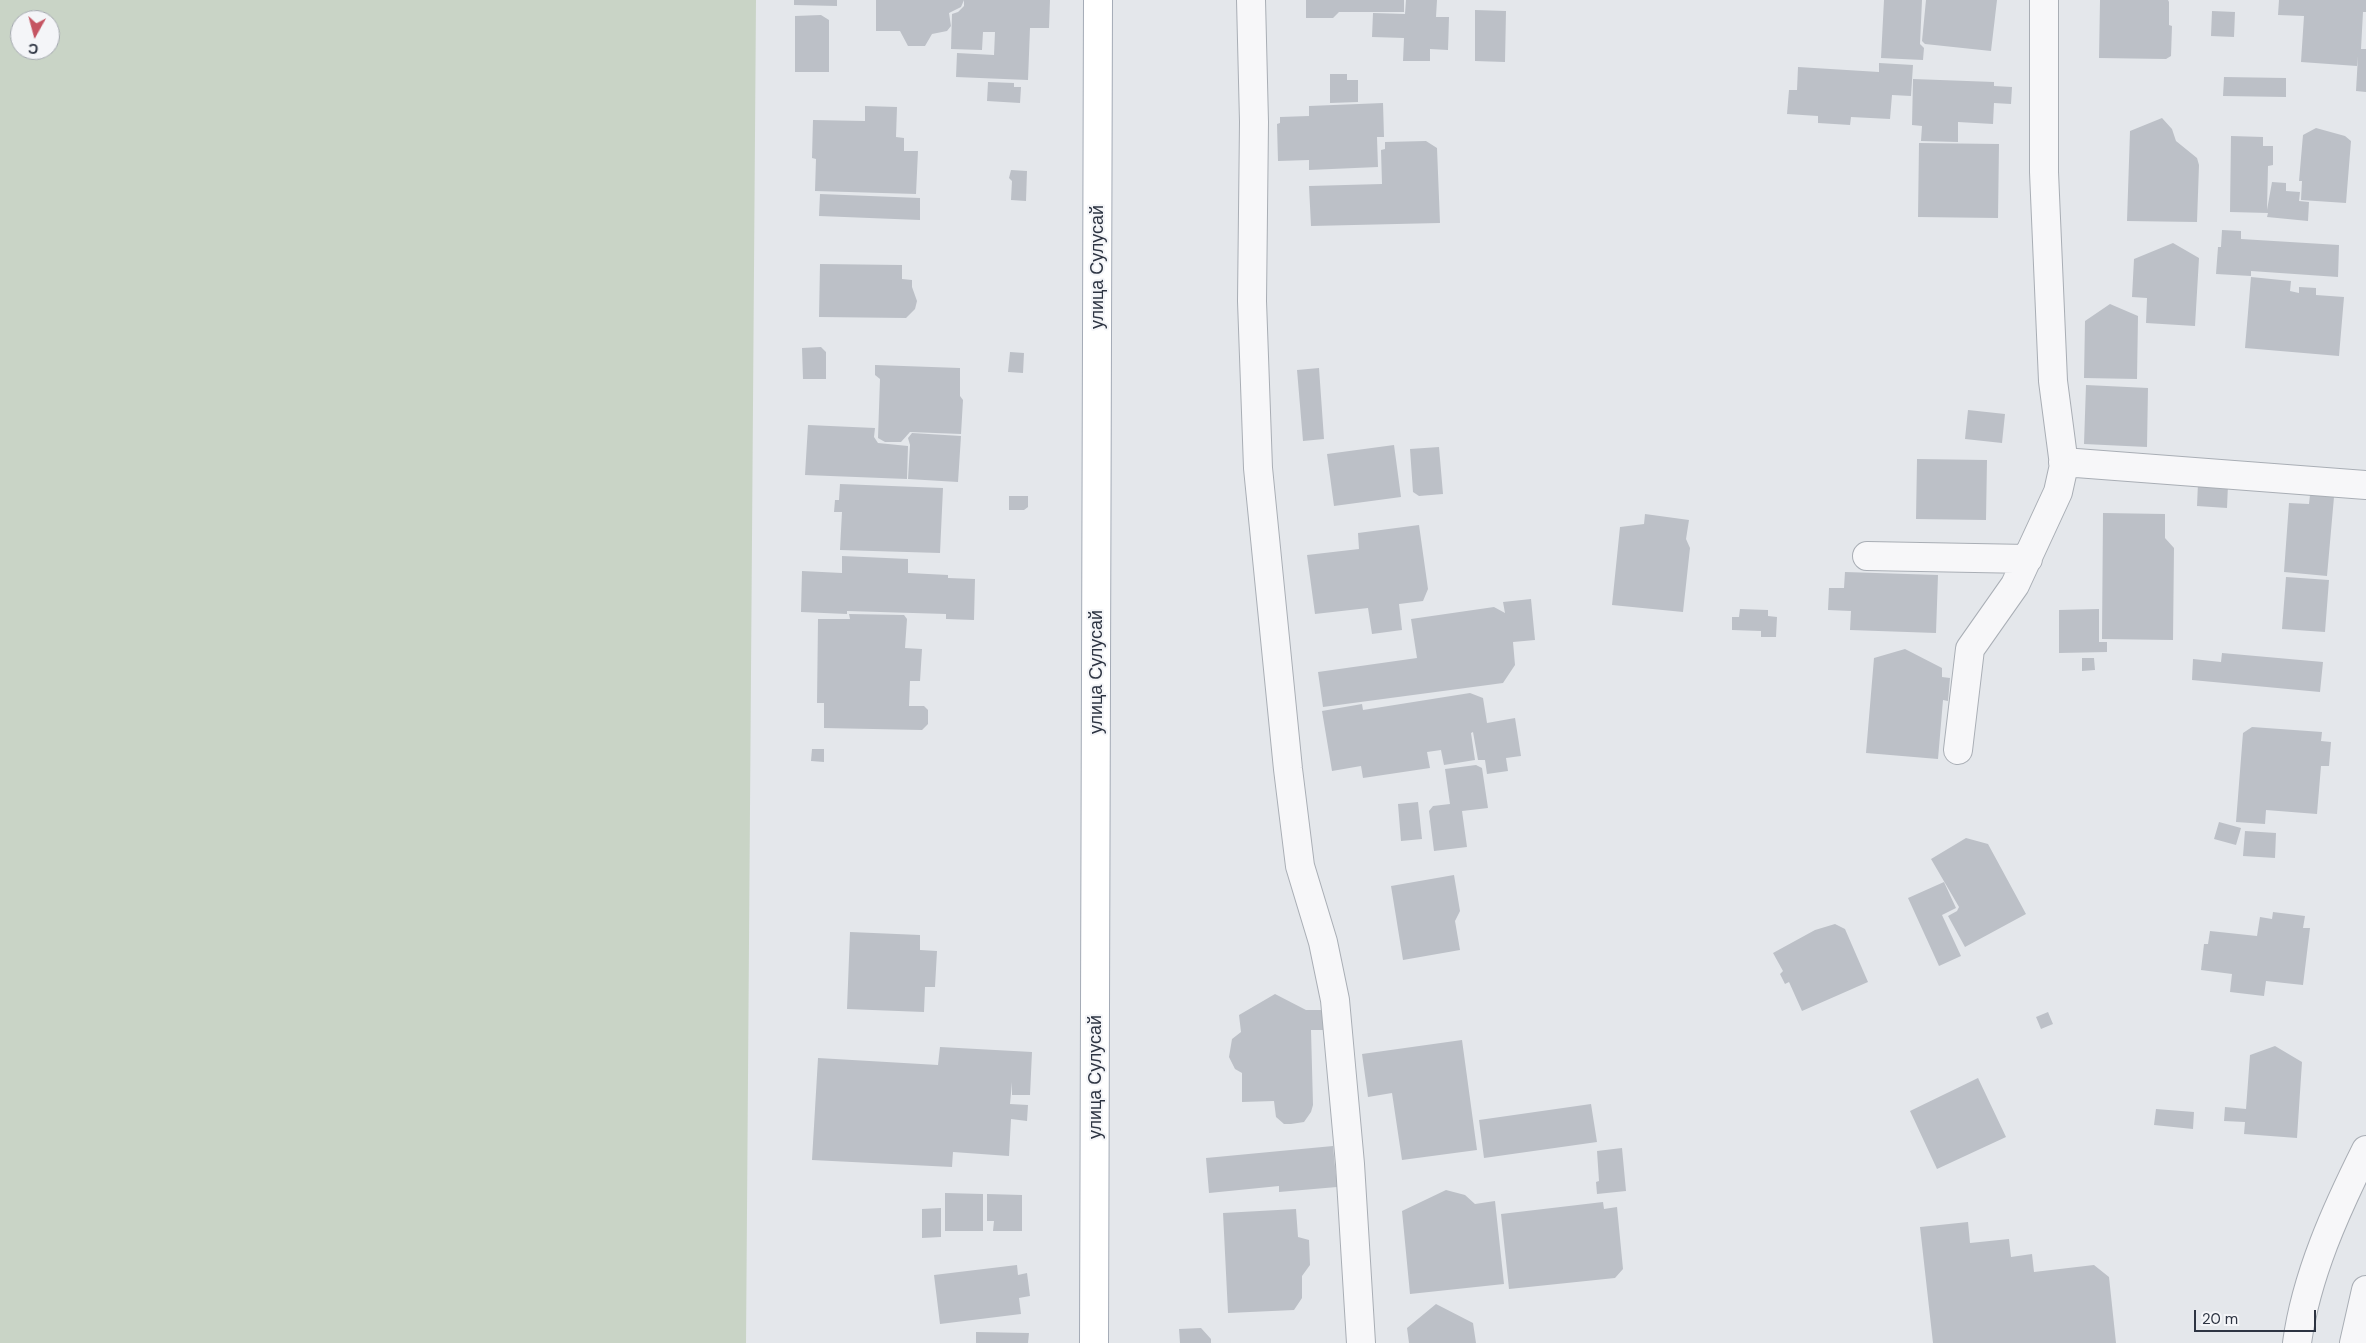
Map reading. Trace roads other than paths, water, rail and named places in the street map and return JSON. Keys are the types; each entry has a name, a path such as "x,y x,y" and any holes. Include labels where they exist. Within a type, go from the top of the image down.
{"main road":[{"name":"улица Сулусай","path":"1094,1343 1097,1087 1098,0"}],"street":[{"path":"1251,0 1254,122 1252,301 1258,468 1288,769 1300,866 1323,942 1335,1000 1350,1164 1361,1343"},
{"path":"1958,750 1970,649 2015,585 2028,559 2058,492 2063,462 2054,381 2044,172 2044,0"},
{"path":"2063,462 2366,485"},
{"path":"1867,556 2028,559"},
{"path":"2298,1343 2302,1311 2322,1253 2348,1187 2366,1150"},
{"path":"2354,1343 2366,1290"}]}
